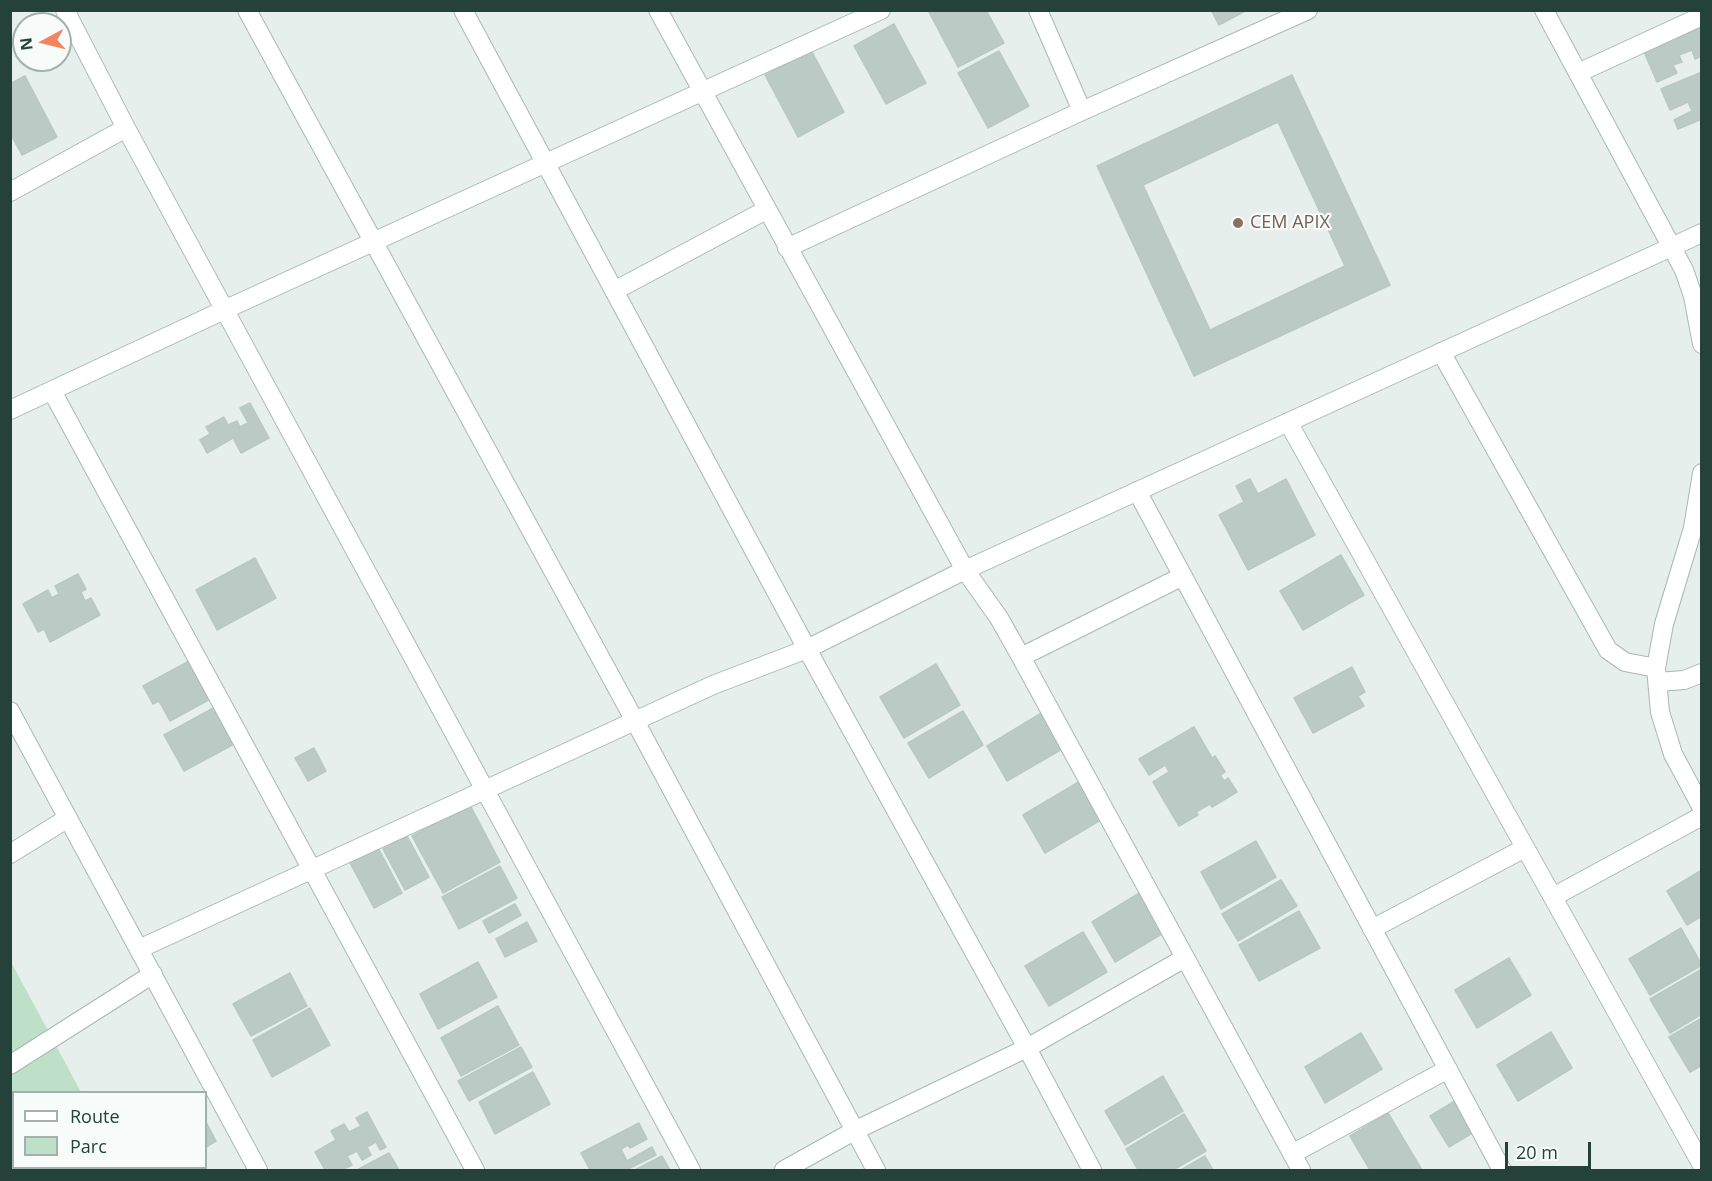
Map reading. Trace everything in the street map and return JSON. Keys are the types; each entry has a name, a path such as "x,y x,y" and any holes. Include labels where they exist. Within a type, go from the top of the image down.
{"street":[{"path":"65,10 224,310 691,1170"},
{"path":"247,10 635,721 876,1170"},
{"path":"462,10 1092,1170"},
{"path":"658,10 965,570 999,618 1021,657 1297,1162 1448,1069"},
{"path":"10,410 702,93 855,16 881,10"},
{"path":"1038,10 1082,111"},
{"path":"787,248 1082,111 1308,10"},
{"path":"1544,10 1684,270 1693,296 1701,344"},
{"path":"1578,73 1701,16"},
{"path":"10,192 126,128"},
{"path":"614,291 766,210"},
{"path":"139,949 713,685 807,649 965,570 1701,233"},
{"path":"1441,352 1608,650 1625,663 1657,675 1684,680 1701,673"},
{"path":"52,391 475,1170"},
{"path":"1288,422 1701,1165"},
{"path":"1701,473 1692,528 1665,624 1657,675 1660,712 1673,754 1701,808"},
{"path":"1137,491 1502,1170"},
{"path":"1021,657 1183,576"},
{"path":"10,711 258,1170"},
{"path":"1553,897 1701,816"},
{"path":"10,854 68,818"},
{"path":"1372,929 1526,848"},
{"path":"784,1170 854,1131 1027,1048 1185,958"},
{"path":"10,1065 153,974"}],"green space":[{"path":"10,960 80,1091 12,1091 12,1169 123,1170 11,1170"}],"building":[{"path":"932,10 986,10 1004,43 958,67 929,12"},
{"path":"1211,10 1247,10 1219,25"},
{"path":"1702,20 1702,56 1695,59 1692,50 1679,55 1682,62 1673,65 1677,73 1657,82 1641,45"},
{"path":"894,24 926,83 886,104 854,46"},
{"path":"811,50 844,112 798,137 765,75"},
{"path":"999,51 1029,106 988,128 958,73"},
{"path":"1702,72 1702,119 1678,129 1674,120 1692,111 1688,102 1670,110 1661,89"},
{"path":"1292,75 1390,285 1194,376 1097,166","holes":["1278,122 1345,266 1210,330 1143,185"]},
{"path":"25,76 57,137 22,155 10,133 10,84"},
{"path":"250,403 269,438 241,453 233,438 207,453 200,440 210,434 206,427 224,417 228,425 237,421 240,427 248,423 240,408"},
{"path":"1250,479 1258,494 1286,479 1315,535 1248,570 1219,515 1244,502 1236,486"},
{"path":"1341,555 1364,595 1303,630 1280,591"},
{"path":"255,558 276,598 217,630 196,590"},
{"path":"78,574 86,589 81,592 85,601 91,598 100,615 50,642 44,629 38,632 23,604 48,590 52,598 59,594 55,586"},
{"path":"193,659 214,697 170,721 159,701 153,704 143,686"},
{"path":"936,664 960,705 904,738 880,697"},
{"path":"1352,667 1365,692 1358,696 1364,706 1313,733 1294,698"},
{"path":"228,700 247,737 184,771 164,735"},
{"path":"1048,709 1069,745 1007,781 987,746"},
{"path":"963,711 983,745 929,778 908,743"},
{"path":"1194,727 1212,758 1215,756 1225,772 1220,775 1224,781 1228,778 1237,792 1212,807 1210,804 1196,812 1198,815 1179,826 1153,782 1169,772 1165,765 1149,775 1139,759"},
{"path":"314,748 326,771 308,781 295,758"},
{"path":"1082,780 1104,818 1045,853 1023,815"},
{"path":"470,805 500,862 443,893 412,836"},
{"path":"407,836 429,877 405,890 383,849"},
{"path":"1256,841 1276,877 1221,909 1201,872"},
{"path":"375,842 402,893 374,908 347,857"},
{"path":"500,866 517,898 459,929 442,897"},
{"path":"1702,870 1702,916 1687,925 1667,891"},
{"path":"1281,880 1297,906 1238,941 1222,914"},
{"path":"1146,889 1170,929 1115,962 1092,922"},
{"path":"515,904 521,915 489,933 483,921"},
{"path":"1299,911 1320,948 1259,981 1239,945"},
{"path":"527,922 537,941 505,957 496,939"},
{"path":"1681,928 1702,965 1650,995 1629,959"},
{"path":"1083,932 1107,972 1049,1006 1025,966"},
{"path":"1509,958 1531,995 1477,1028 1455,990"},
{"path":"478,962 497,997 438,1029 420,994"},
{"path":"1702,969 1702,1014 1670,1033 1650,999"},
{"path":"290,973 307,1006 251,1036 233,1004"},
{"path":"498,1006 519,1045 461,1076 441,1038"},
{"path":"310,1008 330,1045 272,1077 253,1040"},
{"path":"1702,1018 1702,1065 1690,1072 1669,1037"},
{"path":"1551,1032 1572,1068 1518,1101 1497,1065"},
{"path":"1361,1033 1382,1069 1325,1103 1305,1067"},
{"path":"521,1047 532,1067 469,1101 458,1081"},
{"path":"533,1072 550,1104 495,1134 479,1102"},
{"path":"1163,1076 1183,1111 1125,1145 1105,1111"},
{"path":"1460,1098 1479,1129 1449,1147 1430,1116"},
{"path":"367,1112 386,1147 380,1150 376,1142 367,1147 371,1155 362,1160 357,1151 347,1156 352,1165 342,1170 325,1170 315,1152 336,1140 331,1131 344,1124 349,1132 361,1126 356,1118"},
{"path":"1388,1113 1422,1170 1370,1170 1350,1136"},
{"path":"1184,1114 1206,1151 1173,1170 1138,1170 1126,1149"},
{"path":"639,1123 647,1139 630,1148 628,1145 621,1149 627,1161 652,1147 656,1155 626,1170 590,1170 581,1153"},
{"path":"207,1124 216,1141 207,1146"},
{"path":"389,1153 399,1170 357,1170"},
{"path":"662,1156 670,1170 635,1170"},
{"path":"1205,1156 1213,1170 1181,1170"}],"place":[{"name":"CEM APIX","path":"1238,223"}]}
